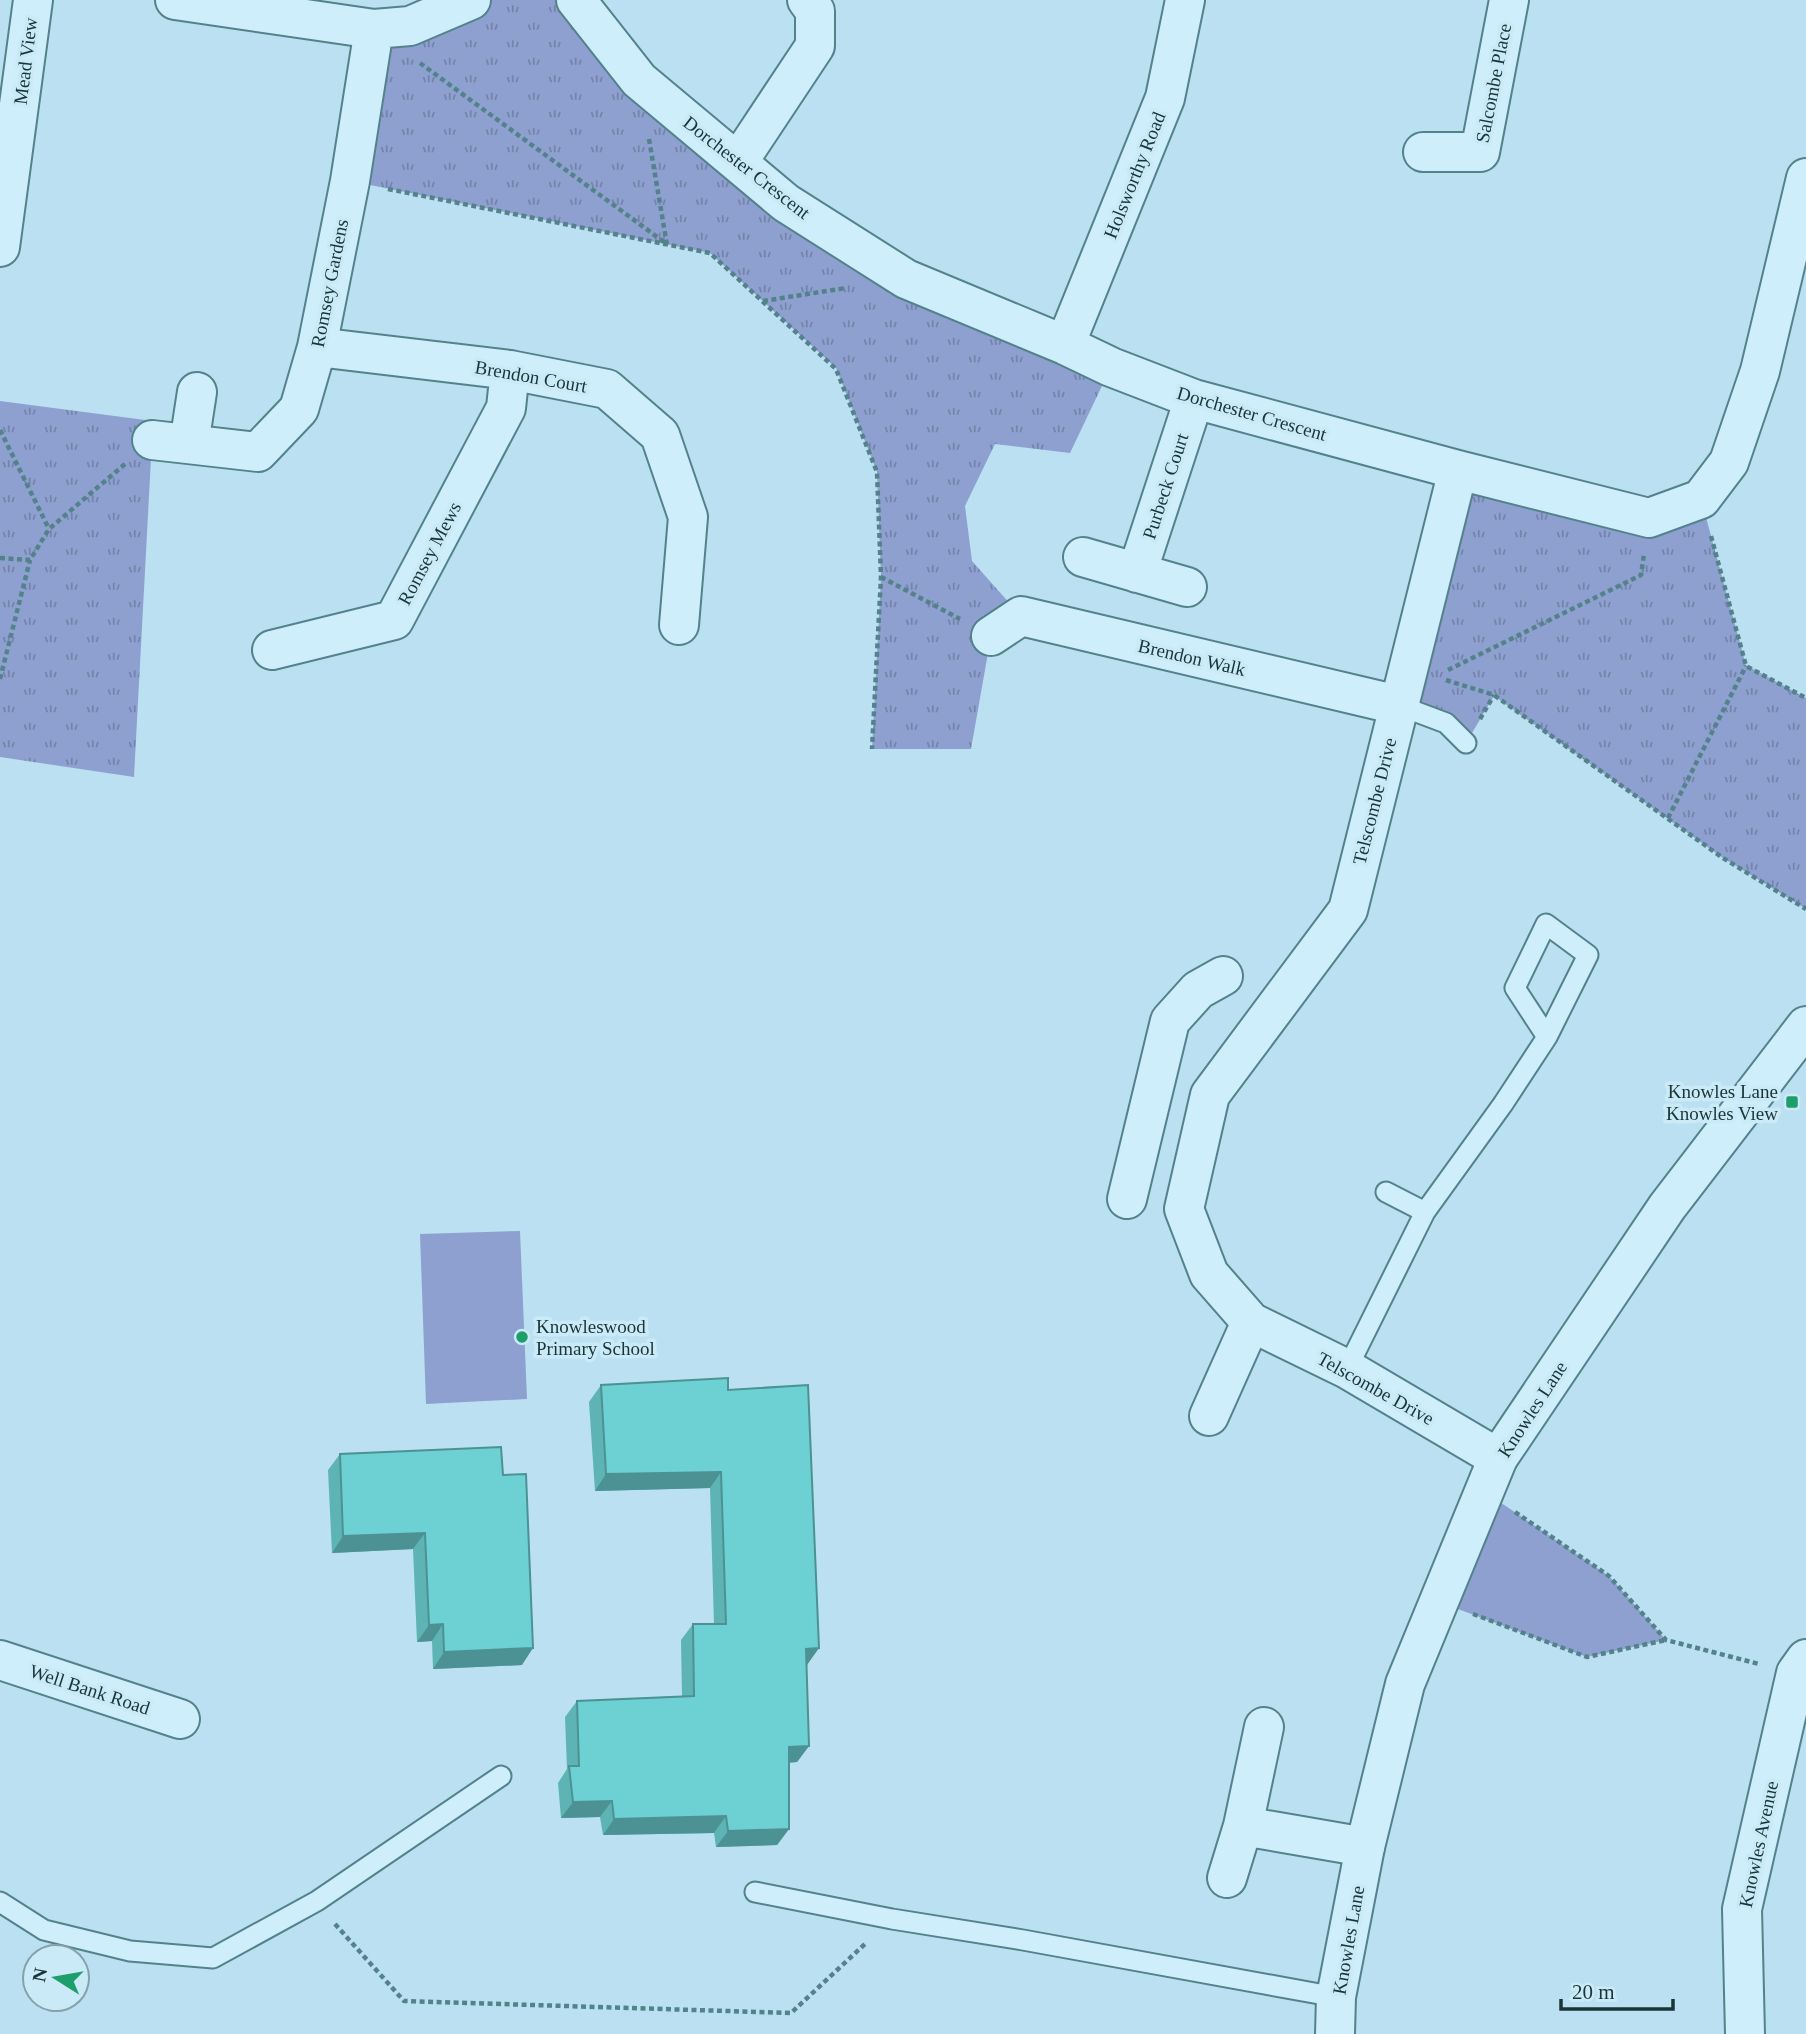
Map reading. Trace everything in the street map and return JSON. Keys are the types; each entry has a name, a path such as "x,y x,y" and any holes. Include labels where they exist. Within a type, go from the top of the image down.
{"street":[{"name":"Mead View","path":"0,247 5,178 33,0"},
{"path":"175,0 373,29 410,26 471,0"},
{"name":"Dorchester Crescent","path":"576,0 639,80 786,203 906,279 1111,367 1194,399 1649,518"},
{"path":"738,162 816,46 815,11 807,0"},
{"name":"Holsworthy Road","path":"1065,345 1165,98 1185,0"},
{"name":"Salcombe Place","path":"1423,152 1480,152 1509,0"},
{"name":"Romsey Gardens","path":"152,440 258,452 299,410 317,348 350,181 373,29"},
{"path":"1649,518 1701,499 1729,462 1760,372 1806,178"},
{"name":"Brendon Court","path":"317,348 510,370 607,389 660,435 688,517 679,625"},
{"name":"Romsey Mews","path":"272,650 394,620 506,408 510,370"},
{"path":"189,444 197,392"},
{"name":"Purbeck Court","path":"1137,573 1194,399"},
{"name":"Telscombe Drive","path":"1458,470 1421,672 1398,705 1348,910 1210,1095 1184,1209 1209,1274 1251,1322 1347,1369 1492,1475"},
{"path":"1083,557 1187,586"},
{"name":"Brendon Walk","path":"991,636 1021,616 1398,705"},
{"path":"1127,1199 1170,1021 1198,990 1223,976"},
{"name":"Knowles Lane","path":"1335,2034 1336,1997 1366,1847 1405,1684 1492,1475 1668,1207 1806,1026"},
{"path":"1156,1079 1210,1095"},
{"path":"1209,1416 1251,1322"},
{"name":"Well Bank Road","path":"0,1660 180,1718"},
{"name":"Knowles Avenue","path":"1745,2034 1742,1909 1801,1666"},
{"path":"1227,1878 1243,1826 1264,1727"},
{"path":"1243,1826 1366,1847"}],"lane":[{"path":"1398,705 1446,723 1466,743"},
{"path":"1347,1369 1425,1212 1503,1104 1547,1037 1588,955 1546,924 1515,988 1547,1037"},
{"path":"1386,1192 1425,1212"},
{"path":"0,1902 44,1930 130,1951 214,1958 317,1901 501,1776"},
{"path":"755,1892 892,1919 1336,1997"}],"path":[{"path":"373,29 667,245"},
{"path":"639,80 667,245"},
{"path":"350,181 710,253 836,369 877,472 881,577 872,749"},
{"path":"763,301 906,279"},
{"path":"0,430 49,529"},
{"path":"0,679 30,561 49,529 152,440"},
{"path":"1668,818 1746,666 1701,499"},
{"path":"1421,672 1641,575 1649,518"},
{"path":"0,558 30,561"},
{"path":"881,577 991,636"},
{"path":"1746,666 1806,698"},
{"path":"1421,672 1494,695 1723,858 1806,909"},
{"path":"1492,1475 1609,1576 1666,1640"},
{"path":"1439,1602 1587,1657 1666,1640 1801,1666"},
{"path":"330,1918 404,2001 791,2013 892,1919"}],"green space":[{"path":"471,0 576,0 786,203 1111,367 1070,453 995,444 965,506 972,561 1021,616 991,636 971,749 872,749 881,577 877,472 836,368 710,253 350,181 374,29"},
{"path":"0,401 153,421 134,777 0,757"},
{"path":"1458,470 1649,518 1701,499 1746,665 1806,698 1806,909 1723,858 1494,696 1466,743 1398,705"},
{"path":"520,1231 527,1399 426,1404 420,1234"},
{"path":"1485,1492 1609,1576 1666,1640 1587,1657 1439,1602"}],"building":[{"path":"728,1378 728,1390 808,1385 819,1648 806,1649 809,1746 789,1747 789,1829 728,1831 726,1816 614,1819 612,1801 573,1802 569,1766 579,1766 577,1701 694,1696 693,1624 726,1624 721,1472 606,1474 601,1385"},
{"path":"501,1447 503,1475 526,1474 533,1648 444,1652 443,1624 429,1625 425,1533 343,1536 340,1454"}],"place":[{"name":"Knowles Lane Knowles View","path":"1792,1102"},
{"name":"Knowleswood Primary School","path":"522,1337"}]}
